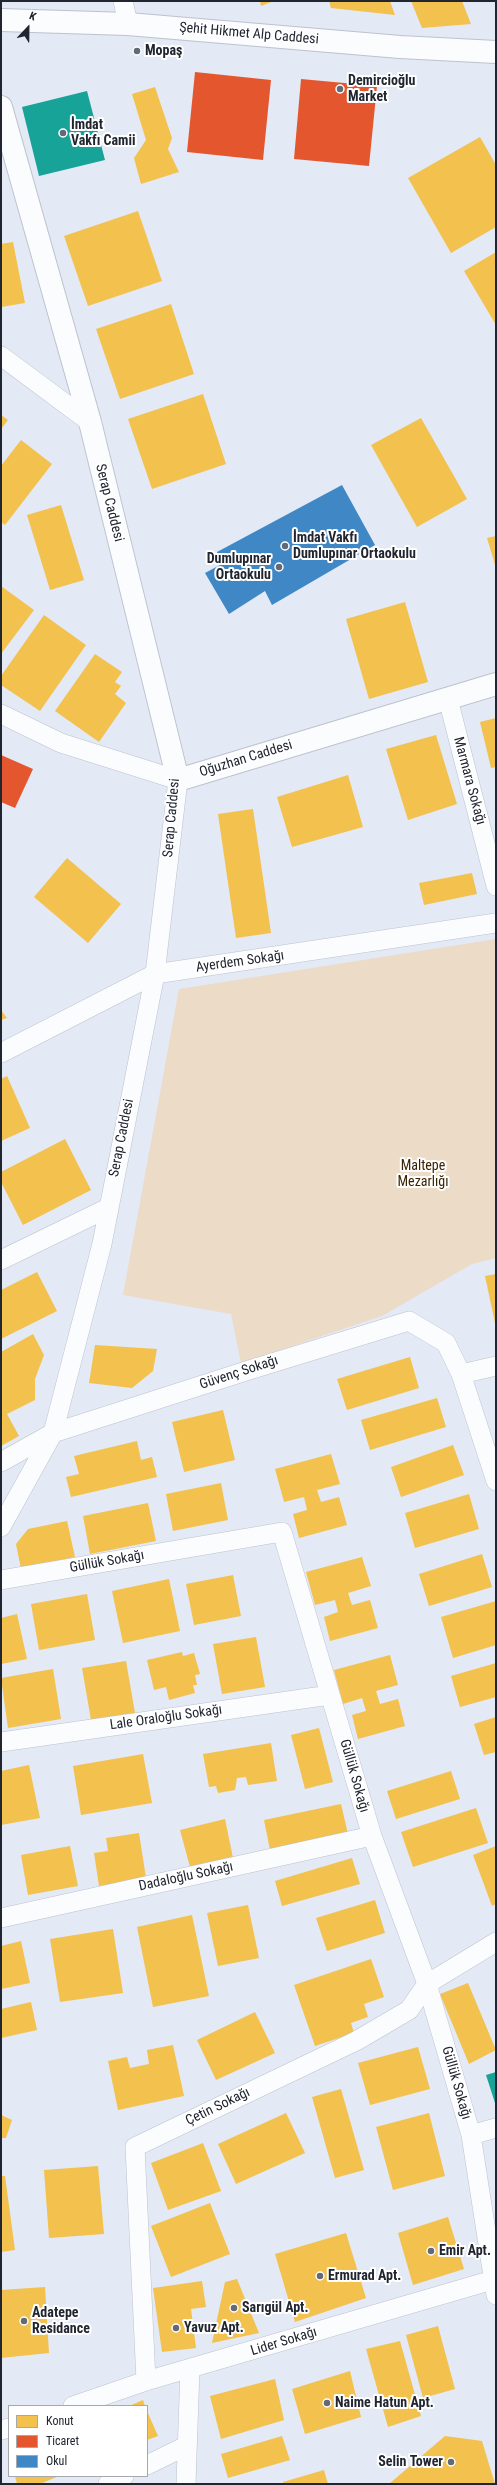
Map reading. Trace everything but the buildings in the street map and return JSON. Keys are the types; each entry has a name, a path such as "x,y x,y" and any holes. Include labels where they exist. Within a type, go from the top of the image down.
{"street":[{"path":"122,1 128,24"},
{"name":"Şehit Hikmet Alp Caddesi","path":"1,20 128,24 400,47 496,52"},
{"name":"Serap Caddesi","path":"1,107 90,422 178,780 155,974 102,1244 53,1433 1,1527"},
{"path":"1,356 90,422"},
{"name":"Oğuzhan Caddesi","path":"178,780 496,684"},
{"name":"Marmara Sokağı","path":"448,699 496,886"},
{"path":"1,714 61,743 178,780"},
{"name":"Ayerdem Sokağı","path":"1,1053 155,974 496,924"},
{"path":"1,1260 108,1208"},
{"name":"Güvenç Sokağı","path":"1,1462 53,1433 246,1370 409,1321 446,1342 461,1374 496,1481"},
{"path":"461,1374 496,1366"},
{"name":"Güllük Sokağı","path":"1,1580 282,1532 372,1836 427,1984 471,2135 495,2285"},
{"name":"Lale Oraloğlu Sokağı","path":"1,1742 330,1695"},
{"name":"Dadaloğlu Sokağı","path":"1,1918 372,1836"},
{"name":"Çetin Sokağı","path":"146,2381 135,2147 356,2041 409,2010 427,1984 496,1942"},
{"path":"471,2135 496,2128"},
{"name":"Lider Sokağı","path":"76,2405 146,2381 495,2285"},
{"path":"186,2484 186,2446 190,2370"},
{"path":"148,2465 186,2446"},
{"path":"108,2484 122,2477"}],"green space":[{"name":"Maltepe Mezarlığı","path":"496,939 496,1258 472,1264 382,1316 241,1363 231,1314 123,1295 179,989"}],"place":[{"name":"Mopaş","path":"137,51"},
{"name":"Demircioğlu Market","path":"340,89"},
{"name":"İmdat Vakfı Camii","path":"63,133"},
{"name":"İmdat Vakfı Dumlupınar Ortaokulu","path":"285,546"},
{"name":"Dumlupınar Ortaokulu","path":"279,567"},
{"name":"Emir Apt.","path":"431,2251"},
{"name":"Ermurad Apt.","path":"320,2276"},
{"name":"Sarıgül Apt.","path":"234,2308"},
{"name":"Adatepe Residance","path":"24,2321"},
{"name":"Yavuz Apt.","path":"176,2328"},
{"name":"Naime Hatun Apt.","path":"327,2403"},
{"name":"Selin Tower","path":"451,2462"}]}
